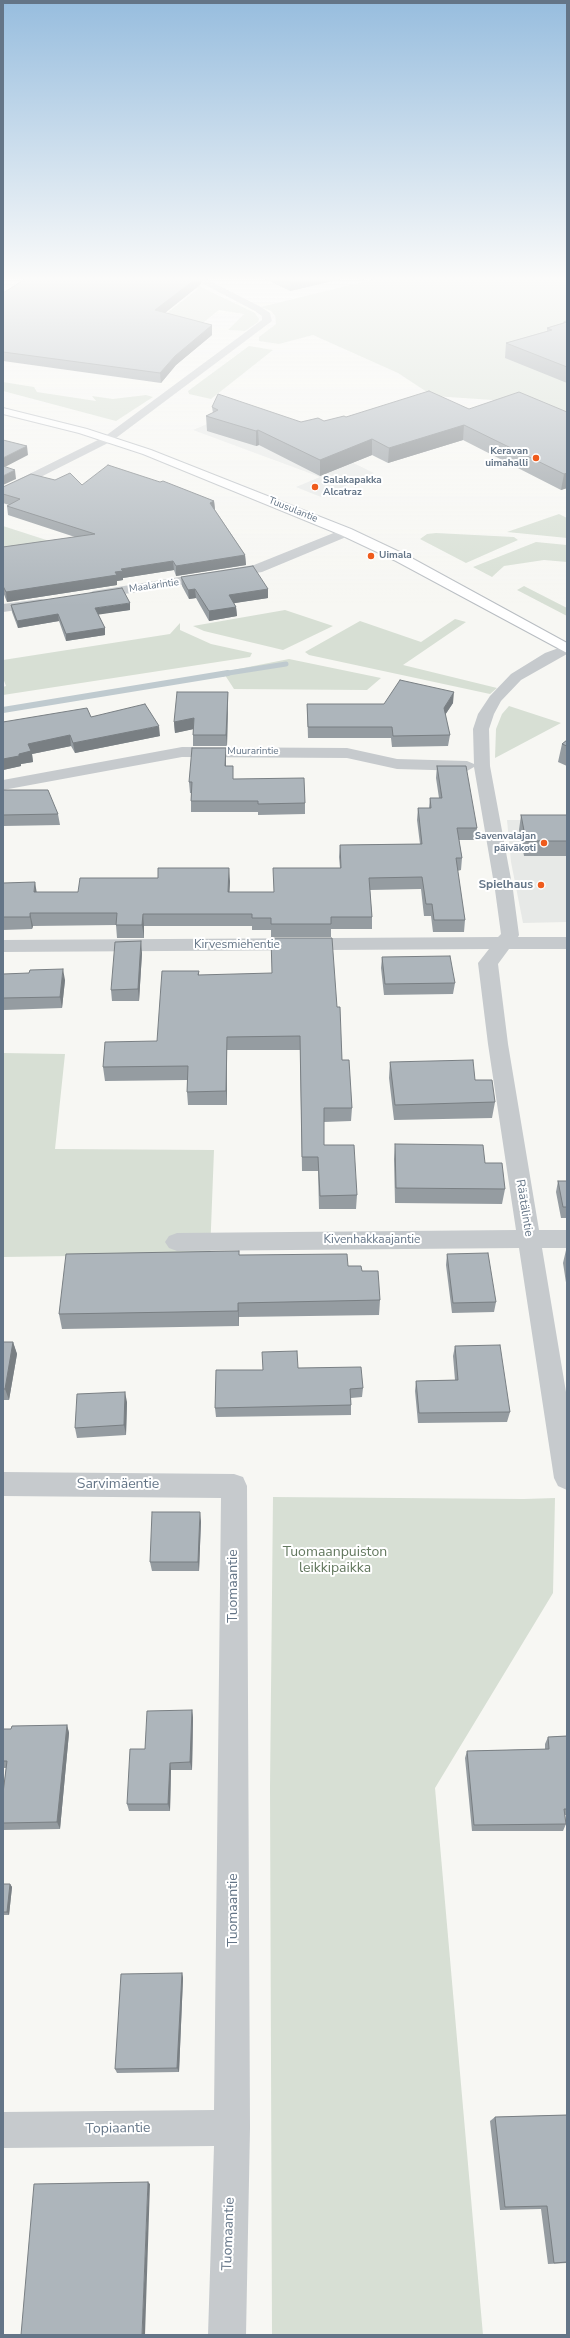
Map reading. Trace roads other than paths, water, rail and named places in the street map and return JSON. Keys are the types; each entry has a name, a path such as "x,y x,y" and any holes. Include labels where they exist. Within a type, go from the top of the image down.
{"main road":[{"path":"3,402 119,432 193,458"},
{"name":"Tuusulantie","path":"3,410 108,439 250,492 346,532 402,558 567,649"},
{"path":"340,516 433,561"},
{"path":"522,609 567,634"}],"street":[{"path":"3,492 108,439 179,387"},
{"name":"Maalarintie","path":"79,597 257,569 346,532"},
{"path":"3,608 57,600"},
{"path":"505,944 510,935 482,766 481,729 486,714 495,699 516,677 550,656 567,649"},
{"name":"Muurarintie","path":"3,785 182,752 347,753 416,765 482,766"},
{"name":"Kirvesmiehentie","path":"3,946 567,943"},
{"name":"Räätälintie","path":"505,944 488,963 498,1044 566,1478"},
{"name":"Kivenhakkaajantie","path":"177,1242 567,1239"},
{"name":"Sarvimäentie","path":"3,1484 234,1486"},
{"name":"Tuomaantie","path":"227,2335 232,2128 234,1486"},
{"name":"Topiaantie","path":"3,2130 232,2128"}],"waterway":[{"path":"222,674 286,664"},
{"path":"3,710 228,673"}],"place":[{"name":"Keravan uimahalli","path":"536,458"},
{"name":"Salakapakka Alcatraz","path":"315,487"},
{"name":"Uimala","path":"371,556"},
{"name":"Savenvalajan päiväkoti","path":"544,843"},
{"name":"Spielhaus","path":"541,885"}],"park label":[{"name":"Tuomaanpuiston leikkipaikka","path":"335,1562"}]}
